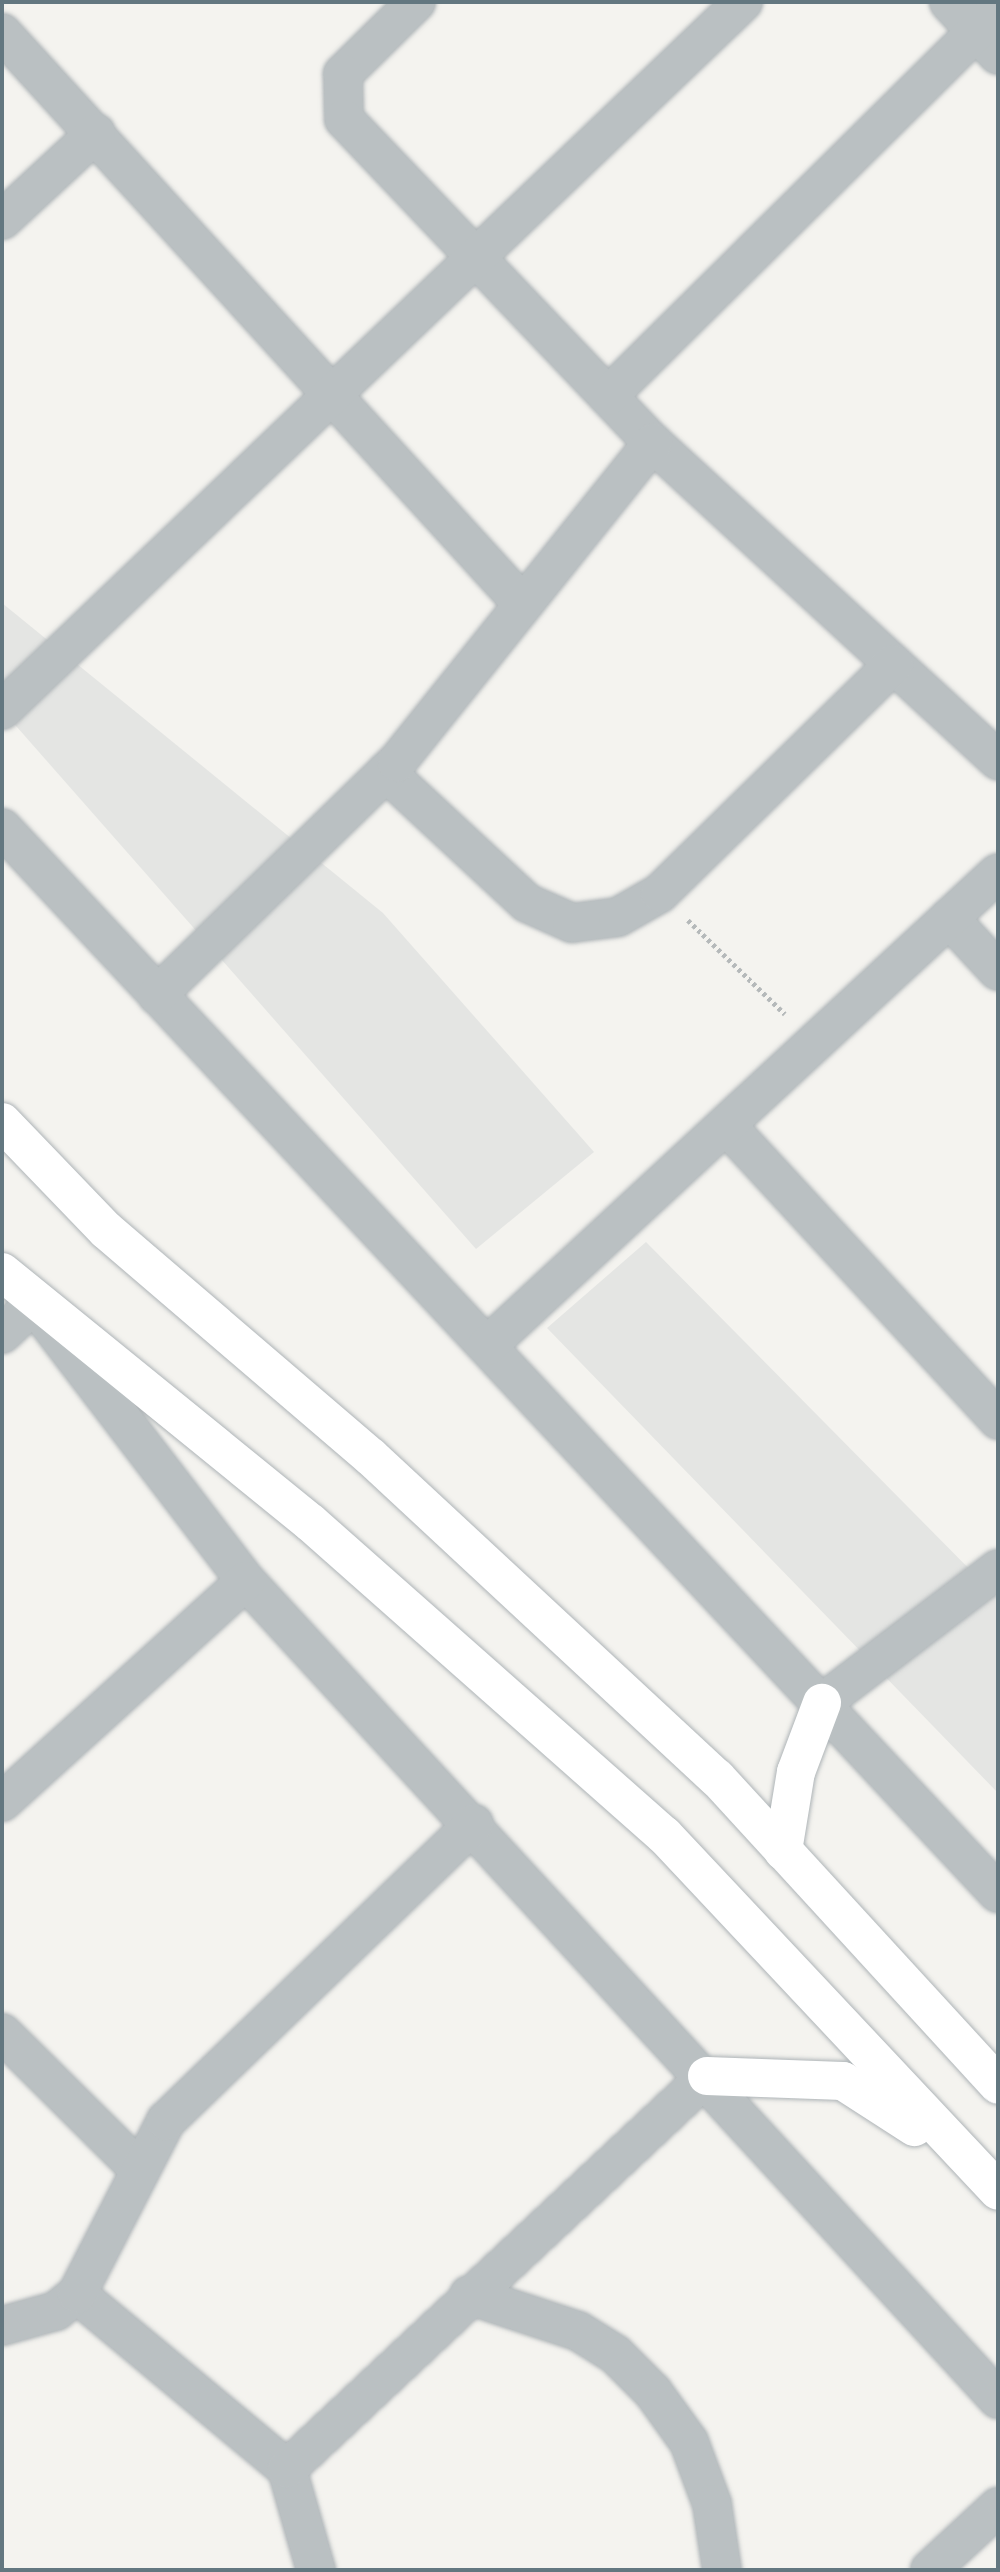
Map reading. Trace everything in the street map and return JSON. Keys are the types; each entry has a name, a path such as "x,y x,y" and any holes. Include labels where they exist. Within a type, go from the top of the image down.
{"main road":[{"path":"2,1122 106,1230 371,1457 717,1778 998,2085"},
{"path":"2,1272 34,1304 311,1523 664,1835 998,2191"},
{"path":"783,1851 796,1772 822,1703"},
{"path":"707,2076 843,2081 998,2191"}],"street":[{"path":"416,2 343,74 344,119 653,443 998,760"},
{"path":"2,710 334,395 474,256 743,2"},
{"path":"608,396 991,32 949,2"},
{"path":"2,33 520,601"},
{"path":"2,220 96,133"},
{"path":"157,995 387,772 520,601 653,443"},
{"path":"387,772 527,903 572,923 618,917 660,893 894,664"},
{"path":"2,828 998,1894"},
{"path":"487,1346 998,873"},
{"path":"949,918 998,971"},
{"path":"727,1126 998,1420"},
{"path":"2,1334 34,1304 246,1581 707,2076 998,2399"},
{"path":"822,1703 998,1569"},
{"path":"2,1802 246,1581"},
{"path":"2,2326 56,2311 77,2294 138,2168 166,2121 474,1824"},
{"path":"2,2033 138,2168"},
{"path":"286,2469 469,2295 707,2076"},
{"path":"77,2294 286,2469 316,2570"},
{"path":"469,2295 578,2331 615,2354 653,2392 690,2442 712,2504 722,2570"},
{"path":"930,2570 998,2507"}],"path":[{"path":"660,893 816,1044"}],"shaded area":[{"path":"2,603 383,913 594,1152 476,1249 2,710"},
{"path":"646,1242 998,1598 998,1793 547,1328"}]}
